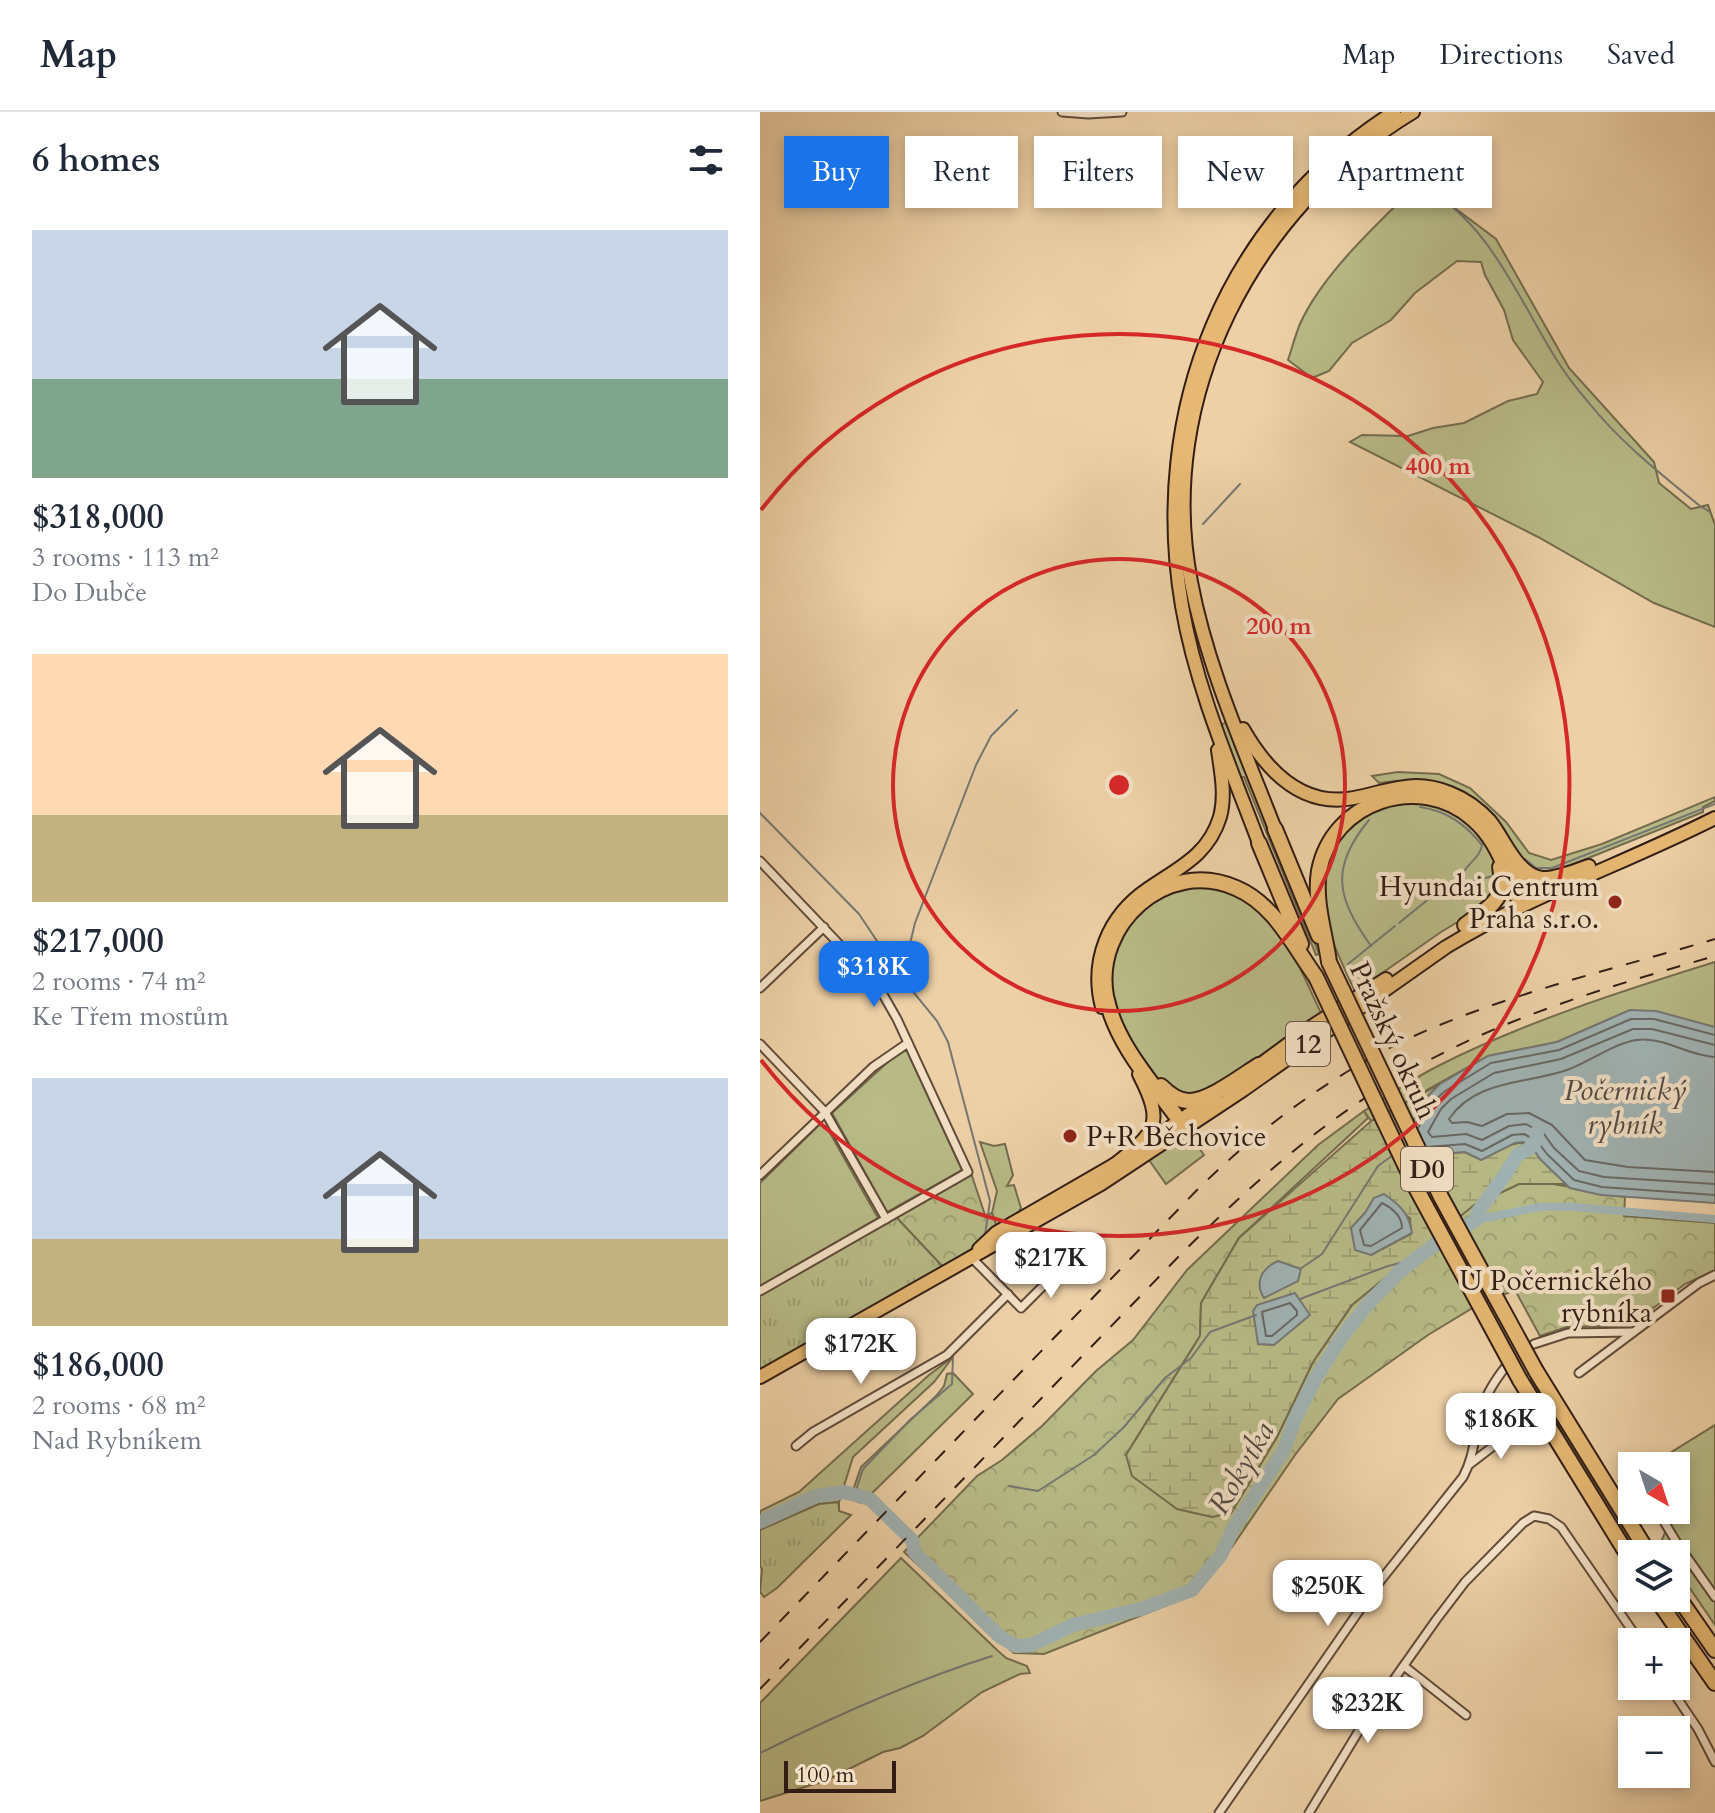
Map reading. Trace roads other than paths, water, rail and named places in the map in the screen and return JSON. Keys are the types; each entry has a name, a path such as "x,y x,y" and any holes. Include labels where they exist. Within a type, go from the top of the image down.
{"highway":[{"path":"1328,957 1318,896 1319,872 1328,843 1356,813 1390,797 1427,797 1460,809 1490,829 1524,899"},
{"name":"Pražský okruh","path":"1275,829 1328,957 1434,1183 1536,1371 1640,1540"},
{"path":"1465,925 1493,904 1502,891 1501,868 1490,829"},
{"name":"Pražský okruh","path":"1259,843 1310,968 1415,1186 1520,1380 1618,1540"},
{"path":"1180,1127 1120,1033 1110,1009 1105,969 1110,945 1130,912 1164,888 1183,883 1203,881 1237,888 1269,912 1310,968"},
{"path":"1120,1033 1159,1084 1184,1101 1206,1097 1259,1065"},
{"path":"1666,1612 1715,1683"},
{"path":"1689,1612 1715,1650"}],"main road":[{"path":"1180,1127 1113,1033 1104,1014 1098,985 1100,954 1111,927 1124,909 1151,887 1189,864 1212,835 1220,817 1223,791 1214,723 1186,626 1174,526 1179,444 1189,395 1240,271 1284,208 1326,163 1394,112"},
{"path":"1215,330 1253,268 1295,210 1348,158 1413,112"},
{"path":"1208,349 1190,438 1184,519 1187,559 1195,604 1224,696 1267,766 1304,793 1324,799 1343,799 1391,787 1421,786 1441,790 1461,798 1532,875 1548,878 1589,866"},
{"name":"Pražský okruh","path":"1224,696 1275,829"},
{"name":"Pražský okruh","path":"1214,723 1259,843"},
{"name":"12","path":"760,1377 1101,1184 1446,947 1524,899 1589,866 1676,829 1715,817"},
{"name":"12","path":"1465,925 1715,817"},
{"path":"971,1257 996,1233 1180,1127 1314,1025 1381,984 1465,925"},
{"path":"1113,1166 1143,1141 1154,1120 1153,1103 1135,1067"}],"street":[{"path":"1062,112 1122,112"},
{"path":"760,861 877,984 968,1172 760,1291"},
{"path":"760,988 824,927"},
{"path":"760,1175 873,1067 908,1043"},
{"path":"760,1044 825,1112 886,1219"},
{"path":"971,1257 1021,1308 1077,1256"},
{"path":"1579,1373 1699,1283 1715,1275"},
{"path":"796,1446 813,1432 947,1355 1008,1294"},
{"path":"1534,1344 1568,1333 1633,1332"},
{"path":"1219,1813 1377,1585 1454,1489 1470,1464 1482,1407 1507,1365"},
{"path":"1470,1464 1517,1428"},
{"path":"1475,1443 1488,1451"},
{"path":"1309,1813 1366,1719 1465,1582 1523,1523 1534,1516 1549,1519 1561,1527 1630,1628"},
{"path":"1666,1524 1715,1597"},
{"path":"1404,1666 1466,1715"},
{"path":"1678,1700 1715,1762"}],"water":[{"name":"Počernický rybník","path":"1630,1010 1656,1011 1715,1027 1715,1203 1601,1195 1570,1188 1532,1147 1523,1142 1481,1160 1465,1152 1427,1155 1410,1126 1427,1097 1440,1084 1488,1056 1557,1042"},
{"path":"1384,1194 1403,1210 1412,1233 1371,1255 1355,1250 1351,1228 1374,1198"},
{"path":"1278,1261 1301,1269 1298,1281 1264,1298 1261,1276"},
{"path":"1295,1293 1310,1315 1274,1345 1258,1344 1253,1311 1257,1305"}],"waterway":[{"path":"1453,208 1497,259 1557,360 1584,397 1642,458 1710,512"},
{"path":"1203,524 1240,484"},
{"path":"908,952 915,923 976,765 991,736 1017,710"},
{"path":"1525,859 1536,868 1552,868 1715,804"},
{"path":"1420,807 1455,820 1482,845 1459,884"},
{"path":"760,813 859,914 901,977 937,1021 948,1042 990,1201 985,1235"},
{"path":"1369,820 1348,853 1342,883 1351,913 1371,946"},
{"path":"1399,923 1441,889 1493,876"},
{"path":"1348,964 1395,926"},
{"path":"901,976 904,967"},
{"name":"Rokytka","path":"760,1522 816,1496 844,1492 870,1499 912,1540 915,1553 1000,1637 1016,1646 1031,1645 1073,1625 1141,1609 1192,1590 1221,1555 1234,1527 1284,1450 1294,1421 1315,1379 1342,1337 1400,1271 1476,1220 1477,1213 1518,1154 1536,1141 1537,1132"},
{"path":"1300,1269 1322,1254 1378,1166 1393,1155"},
{"path":"1476,1220 1539,1207 1715,1219"},
{"path":"1300,1299 1388,1266 1417,1259"},
{"path":"1009,1486 1038,1491 1094,1455 1124,1427 1165,1378 1191,1358 1210,1332 1256,1315"},
{"path":"854,1496 863,1469 911,1419 952,1384 953,1355"},
{"name":"Rokytka","path":"1010,1650 1016,1646"},
{"path":"760,1753 874,1700 992,1656"}],"railway":[{"path":"760,1642 1196,1191 1298,1104 1354,1067 1450,1021 1563,983 1715,939"},
{"path":"760,1689 1183,1252 1259,1180 1312,1136 1369,1095 1436,1056 1475,1038 1553,1006 1715,956"}],"place":[{"name":"Hyundai Centrum Praha s.r.o.","path":"1615,902"},
{"name":"P+R Běchovice","path":"1070,1136"},
{"name":"U Počernického rybníka","path":"1668,1296"}]}
